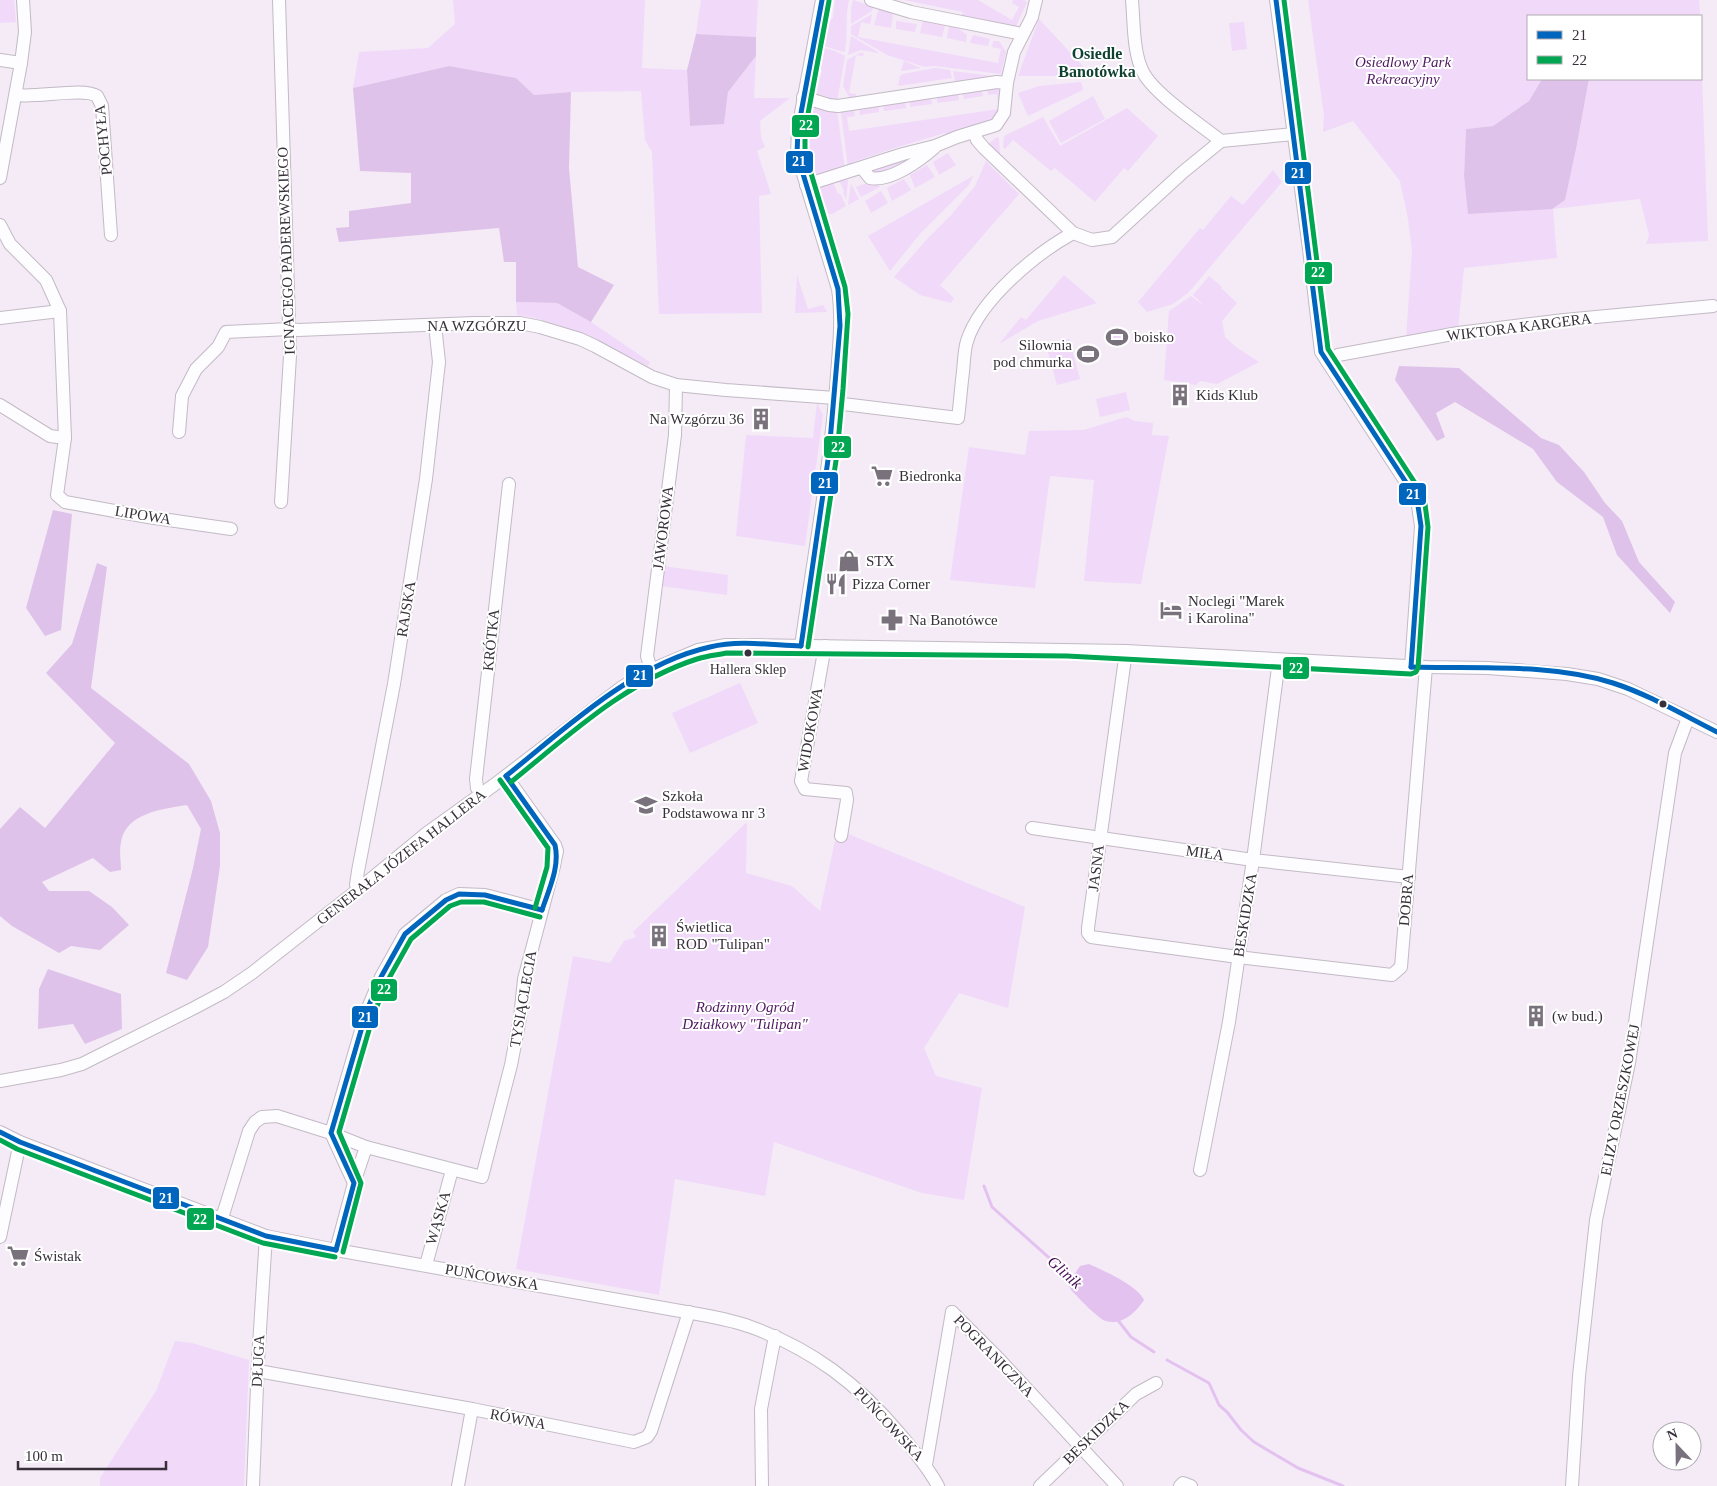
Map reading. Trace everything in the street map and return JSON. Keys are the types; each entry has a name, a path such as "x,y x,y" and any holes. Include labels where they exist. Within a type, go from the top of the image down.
{"street":[{"path":"0,178 21,64 24,32 23,0"},
{"name":"IGNACEGO PADEREWSKIEGO","path":"279,0 290,356 281,502"},
{"path":"801,646 835,401 840,330 838,289 797,154 798,128 803,96 822,0"},
{"path":"871,0 911,12 1022,34"},
{"path":"806,185 996,126 1002,118 1005,108 1007,83 1014,52 1032,17 1036,0"},
{"path":"1132,0 1137,56 1142,72 1156,90 1221,142"},
{"path":"1276,0 1321,352 1411,490 1418,506 1421,526 1411,667"},
{"path":"0,60 21,64"},
{"path":"803,96 829,106 838,106 997,82 1007,83"},
{"name":"POCHYŁA","path":"16,95 28,96 85,92 97,96 102,106 111,235"},
{"path":"974,132 977,140 984,148 1073,233 1092,240 1112,237 1183,172 1221,142 1294,134"},
{"path":"0,225 10,244 46,280 60,311 65,438 50,436 0,405"},
{"name":"NA WZGÓRZU","path":"179,432 182,396 196,369 218,346 226,332 289,328 298,330 504,322 540,327 596,346 652,377 676,384 835,401 958,418 965,349 972,328 999,292 1018,271 1060,240 1073,233"},
{"name":"WIKTORA KARGERA","path":"1327,361 1338,355 1458,333 1564,320 1713,306"},
{"path":"0,318 60,311"},
{"name":"RAJSKA","path":"359,889 356,885 358,871 394,684 426,479 439,362 435,325"},
{"name":"JAWOROWA","path":"651,670 647,656 674,435 676,384"},
{"name":"LIPOWA","path":"65,438 57,495 65,502 231,529"},
{"name":"KRÓTKA","path":"481,794 476,779 509,484"},
{"name":"GENERAŁA JÓZEFA HALLERA","path":"0,1081 61,1070 82,1064 224,992 252,973 428,833 622,687 651,670 681,656 711,647 740,645 920,646 1126,651 1426,668 1488,668 1567,674 1598,679 1628,689 1717,732"},
{"name":"WIDOKOWA","path":"825,646 801,781 805,789 846,793 847,800 841,836"},
{"name":"JASNA","path":"1126,651 1088,933 1091,937 1238,957"},
{"name":"BESKIDZKA","path":"1200,1170 1229,1022 1253,860 1279,660"},
{"name":"DOBRA","path":"1238,957 1392,975 1400,967 1426,668"},
{"name":"ELIZY ORZESZKOWEJ","path":"1572,1486 1579,1376 1596,1220 1630,1054 1675,752 1688,718"},
{"name":"TYSIĄCLECIA","path":"452,1170 482,1177 511,1065 520,1018 524,979 557,851 555,845 506,776"},
{"name":"MIŁA","path":"1032,828 1253,860 1408,877"},
{"path":"354,1183 331,1133 367,1010 381,977 405,934 446,900 459,894 485,895 542,910"},
{"path":"222,1218 249,1131 262,1117 277,1116 331,1133 366,1147 452,1170"},
{"name":"PUŃCOWSKA","path":"0,1132 20,1142 266,1236 689,1312 748,1326 775,1336 810,1355 848,1380 886,1418 926,1464 938,1486"},
{"path":"0,1237 20,1142"},
{"path":"336,1250 366,1147"},
{"name":"WĄSKA","path":"426,1265 452,1170"},
{"name":"DŁUGA","path":"253,1486 266,1236"},
{"name":"RÓWNA","path":"258,1371 472,1409 634,1442 647,1437 651,1431 689,1312"},
{"name":"POGRANICZNA","path":"926,1464 952,1312 999,1359 1117,1486"},
{"path":"762,1486 761,1410 775,1336"},
{"name":"BESKIDZKA","path":"1040,1486 1136,1394 1156,1383"},
{"path":"458,1486 472,1409"},
{"path":"1180,1486 1183,1483 1191,1486"}],"green space":[{"path":"0,0 14,0 16,22 0,23"},
{"path":"453,0 645,0 642,68 687,70 690,126 724,123 728,92 756,56 754,98 790,98 760,121 761,137 765,147 757,151 771,194 759,196 762,313 659,314 652,152 645,140 641,91 571,92 534,95 516,78 449,66 353,88 359,52 428,48 455,24"},
{"path":"701,0 758,0 756,37 696,34"},
{"path":"835,0 849,0 844,52 824,46 829,23 833,17"},
{"path":"853,0 873,7 872,11 851,24 851,8"},
{"path":"904,0 978,0 1012,20 1019,7 1012,3 1013,0 1024,0 1027,2 1015,29 960,19 963,12"},
{"name":"Osiedlowy Park Rekreacyjny","path":"1308,0 1699,0 1700,15 1527,15 1527,80 1541,80 1529,101 1493,126 1466,129 1464,176 1468,214 1577,144 1589,80 1702,80 1702,75 1708,241 1646,244 1649,235 1640,199 1553,209 1557,258 1464,268 1458,329 1406,340 1412,250 1400,181 1353,121 1323,132 1324,116"},
{"path":"879,8 893,14 891,28 874,25"},
{"path":"872,14 870,24 861,22 858,37 998,63 1001,49 992,47 993,41 999,41 1006,52 1001,74 934,66 925,67 887,55 851,34 851,26"},
{"path":"1039,19 1092,76 1018,76"},
{"path":"923,20 945,25 942,37 920,33"},
{"path":"896,21 917,24 915,32 896,29"},
{"path":"1244,22 1247,49 1232,51 1229,23"},
{"path":"949,25 955,26 967,35 966,42 947,38"},
{"path":"973,35 990,39 988,46 970,43"},
{"path":"851,36 878,53 861,50 848,55"},
{"path":"824,48 845,56 837,102 827,100 828,97 820,94 818,97 816,96 822,70 816,69 813,79 815,70 821,63"},
{"path":"856,55 849,93 856,94 856,96 851,100 843,86 847,60"},
{"path":"904,61 921,68 901,71"},
{"path":"935,68 950,70 952,78 898,86 900,76 903,74"},
{"path":"953,71 1001,77 993,79 990,76 955,82"},
{"path":"1081,82 1083,90 1028,116 1018,93 1039,86"},
{"path":"998,88 1003,91 1000,117 948,136 945,133 853,162 852,167 848,168 841,112 854,110 855,116 847,117 849,131 999,109 997,94 988,95 987,90"},
{"path":"982,91 983,96 964,99 963,94"},
{"path":"958,94 959,100 937,103 937,97"},
{"path":"1093,96 1105,119 1061,143 1049,121"},
{"path":"931,98 932,104 910,107 910,102"},
{"path":"905,102 906,108 884,111 883,106"},
{"path":"808,104 837,110 845,170 816,177 812,175 807,165 804,148"},
{"path":"879,107 879,112 860,115 859,109"},
{"path":"1127,108 1158,136 1128,171 1124,168 1095,202 1055,168 1051,171 1013,140 1005,149 1003,148 1004,136 1043,117 1060,146"},
{"path":"997,137 999,138 1000,157 986,146"},
{"path":"948,153 956,165 939,175 933,162"},
{"path":"915,155 908,161 877,173 869,170"},
{"path":"986,161 1019,194 940,285 954,298 951,303 920,295 894,277 975,186"},
{"path":"927,165 935,177 915,188 910,175"},
{"path":"1273,170 1282,182 1188,293 1173,304 1147,312 1138,302 1200,228 1203,230 1231,196 1243,205"},
{"path":"973,176 969,185 919,235 890,271 868,236"},
{"path":"847,178 846,200 844,191 838,181"},
{"path":"904,179 911,190 892,201 887,188"},
{"path":"833,182 846,206 829,214 822,197 817,195 816,188"},
{"path":"869,182 877,182 880,187 861,197 856,187"},
{"path":"851,184 859,199 848,205"},
{"path":"881,191 888,203 871,213 865,201"},
{"path":"797,275 808,309 823,305 827,312 795,313"},
{"path":"1064,275 1097,303 1038,321 999,344 1021,317 1026,320"},
{"path":"1209,276 1237,303 1222,321 1225,337 1236,347 1259,362 1217,384 1200,381 1196,385 1164,380 1169,311 1191,296 1205,307 1193,295"},
{"path":"516,302 557,303 591,322 650,362 648,366 568,328 517,315"},
{"name":"boisko","path":"1122,330 1123,343 1112,344 1111,331"},
{"path":"1069,339 1080,379 1057,385 1046,345"},
{"path":"1126,392 1130,410 1100,417 1096,399"},
{"path":"817,403 823,415 805,546 736,536 746,435 813,438"},
{"path":"1126,417 1135,421 1153,423 1152,435 1169,436 1141,584 1084,581 1094,480 1050,476 1035,588 950,580 969,447 1025,455 1029,431 1084,430"},
{"path":"663,566 728,575 727,595 661,586"},
{"path":"740,683 758,723 690,753 672,713"},
{"name":"Rodzinny Ogród Działkowy \"Tulipan\"","path":"747,822 746,873 792,886 820,911 835,841 844,843 846,833 1025,907 1008,1008 959,993 924,1048 936,1076 982,1088 964,1200 922,1193 774,1142 765,1196 675,1179 659,1295 516,1269 573,956 610,963 624,941 636,937 633,932"},
{"path":"175,1341 192,1343 249,1360 244,1486 100,1486 100,1478 156,1391"}],"shaded area":[{"path":"696,34 756,37 756,56 728,92 724,124 690,126 687,70"},
{"path":"449,66 516,78 534,95 571,92 569,168 578,267 614,285 591,322 557,303 516,302 516,262 504,262 499,228 339,242 336,228 349,227 349,211 411,203 411,173 360,171 353,88"},
{"path":"1541,80 1589,80 1565,200 1552,209 1468,214 1464,176 1466,129 1493,126 1529,101"},
{"path":"1399,366 1459,368 1541,438 1559,445 1584,472 1605,503 1622,521 1639,562 1675,602 1670,613 1617,555 1603,517 1557,482 1533,449 1455,402 1436,413 1445,437 1437,441 1395,380"},
{"path":"53,510 72,514 61,630 45,636 26,608"},
{"path":"97,563 107,567 91,688 189,764 211,801 220,833 220,866 208,947 187,980 166,973 201,829 187,805 146,814 130,825 124,832 121,842 121,870 110,872 93,858 42,882 49,891 89,891 112,907 129,925 100,950 71,946 59,953 12,926 0,916 0,829 20,807 45,828 115,743 46,673 72,644"},
{"path":"48,969 121,994 122,1029 85,1044 73,1024 38,1029 39,989"},
{"path":"1089,1264 1120,1279 1140,1294 1144,1300 1133,1313 1118,1322 1103,1320 1071,1290 1068,1284 1080,1266"}],"waterway":[{"name":"Glinik","path":"984,1186 992,1207 1074,1280"},
{"name":"Glinik","path":"1117,1319 1131,1337 1154,1352"},
{"name":"Glinik","path":"1167,1360 1209,1383 1219,1405 1254,1442 1298,1468 1343,1486"}],"transit line":[{"name":"21","path":"801,646 829,453 840,326 838,289 797,154 798,129 822,0"},
{"name":"21","path":"1276,0 1321,352 1411,490 1418,506 1421,526 1411,667"},
{"name":"22","path":"511,782 598,712 646,681 697,659 727,653 1067,656 1411,674 1416,672 1418,668 1428,527 1425,504 1417,486 1328,349 1284,0"},
{"name":"22","path":"808,647 837,454 848,314 845,287 805,153 805,130 829,1"},
{"name":"21","path":"506,776 602,700 627,683 682,655 710,647 732,644 801,646"},
{"name":"21","path":"1411,667 1513,668 1564,672 1589,677 1640,693 1717,732"},
{"name":"21","path":"506,776 555,845 555,870 542,910"},
{"name":"22","path":"500,780 548,848 547,867 535,908"},
{"name":"21","path":"336,1250 354,1183 331,1133 367,1010 381,977 405,934 446,900 459,894 485,895 542,910"},
{"name":"22","path":"343,1252 361,1183 339,1132 374,1013 388,980 411,939 450,906 461,902 484,902 540,917"},
{"name":"21","path":"0,1132 20,1142 266,1236 336,1250"},
{"name":"22","path":"0,1140 17,1149 263,1243 335,1257"}],"place":[{"name":"boisko","path":"1117,337"},
{"name":"Silownia pod chmurka","path":"1088,354"},
{"name":"Kids Klub","path":"1180,395"},
{"name":"Na Wzgórzu 36","path":"761,419"},
{"name":"Biedronka","path":"882,476"},
{"name":"STX","path":"849,561"},
{"name":"Pizza Corner","path":"836,584"},
{"name":"Noclegi \"Marek i Karolina\"","path":"1171,610"},
{"name":"Na Banotówce","path":"892,620"},
{"name":"Hallera Sklep","path":"748,653"},
{"name":"Szkoła Podstawowa nr 3","path":"646,805"},
{"name":"Świetlica ROD \"Tulipan\"","path":"659,936"},
{"name":"(w bud.)","path":"1536,1016"},
{"name":"Świstak","path":"18,1256"}],"district":[{"name":"Osiedle Banotówka","path":"1097,62"}]}
